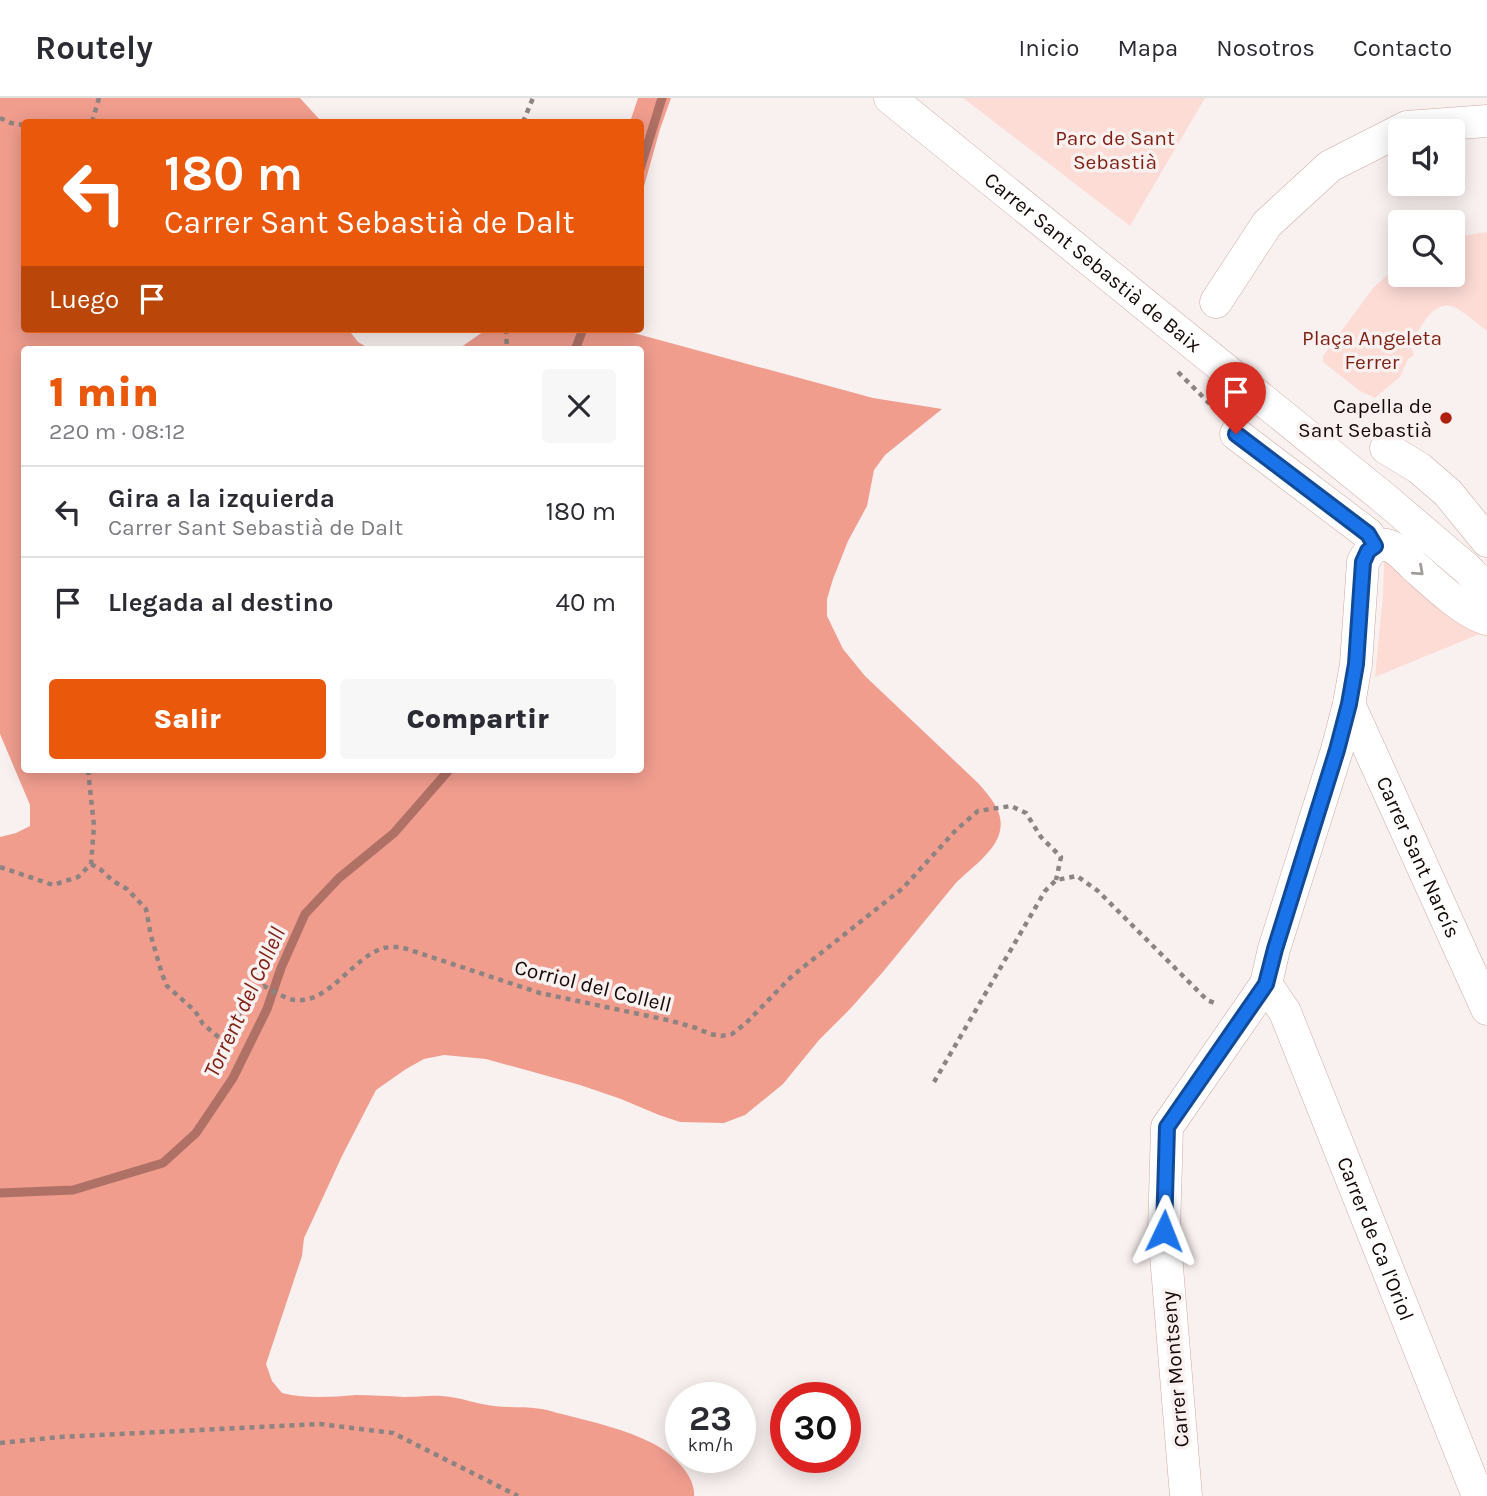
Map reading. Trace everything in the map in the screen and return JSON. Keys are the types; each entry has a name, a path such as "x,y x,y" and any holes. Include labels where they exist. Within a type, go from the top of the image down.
{"street":[{"name":"Carrer Sant Sebastià de Baix","path":"890,98 1384,498 1487,589"},
{"path":"1216,302 1267,224 1330,166 1407,127 1487,121"},
{"path":"1236,434 1368,534 1375,546 1393,547 1457,601 1478,617 1487,619"},
{"path":"1387,448 1419,468 1448,493 1487,541"},
{"name":"Carrer Montseny","path":"1186,1496 1164,1231 1167,1127 1266,984 1349,704 1356,664 1363,562 1368,551 1375,546"},
{"name":"Carrer Sant Narcís","path":"1349,704 1487,1009"},
{"name":"Carrer de Ca l'Oriol","path":"1266,984 1284,1012 1478,1496"}],"path":[{"path":"93,119 99,98"},
{"path":"524,119 533,98"},
{"path":"0,118 21,125"},
{"path":"0,867 53,885 78,877 91,864 94,826 88,773"},
{"name":"Corriol del Collell","path":"91,864 127,889 146,909 167,986 223,1041 251,994 264,986 290,999 314,996 324,992 370,955 393,947 401,947 540,993 672,1021 710,1034 732,1034 792,976 903,888 956,830 978,811 1011,806 1026,813 1041,837 1061,857 1056,880"},
{"path":"934,1082 1045,891 1056,880 1077,876 1098,891 1207,1000 1244,1016"},
{"path":"0,1443 60,1437 320,1424 393,1433 517,1496"}],"green space":[{"name":"Parc de Sant Sebastià","path":"963,98 1205,98 1130,226"},
{"name":"Plaça Angeleta Ferrer","path":"1487,232 1487,331 1456,308 1448,306 1434,311 1418,332 1411,346 1414,355 1408,359 1400,377 1375,398 1360,391 1323,362 1323,356 1373,288 1388,275 1388,287 1465,287 1465,236"},
{"path":"1385,541 1487,631 1375,677 1383,594"}],"shaded area":[{"path":"0,98 300,98 319,119 21,119 21,333 351,333 365,346 21,346 21,773 644,773 644,346 463,346 481,333 634,333 873,398 942,409 885,455 874,470 867,506 848,541 833,579 827,599 827,616 843,649 865,676 989,796 998,811 1001,823 995,843 955,884 882,973 819,1040 783,1084 745,1115 724,1123 680,1122 580,1085 486,1059 444,1055 424,1059 376,1090 304,1238 302,1256 266,1364 272,1381 282,1393 291,1395 449,1397 494,1406 545,1409 609,1426 665,1451 665,1473 687,1473 694,1488 694,1496 0,1496 0,837 30,826 30,805 0,734"},
{"path":"638,98 671,98 644,186 644,119 631,119"}],"waterway":[{"name":"Torrent del Collell","path":"644,156 662,98"},
{"name":"Torrent del Collell","path":"577,346 581,333"},
{"name":"Torrent del Collell","path":"0,1193 73,1190 163,1163 196,1133 233,1078 267,1009 281,968 305,914 339,878 394,833 446,773"}],"place":[{"name":"Capella de Sant Sebastià","path":"1446,418"}],"route":[{"path":"1164,1231 1167,1127 1266,984 1349,704 1356,664 1363,562 1368,551 1375,546 1368,534 1236,434"}]}
